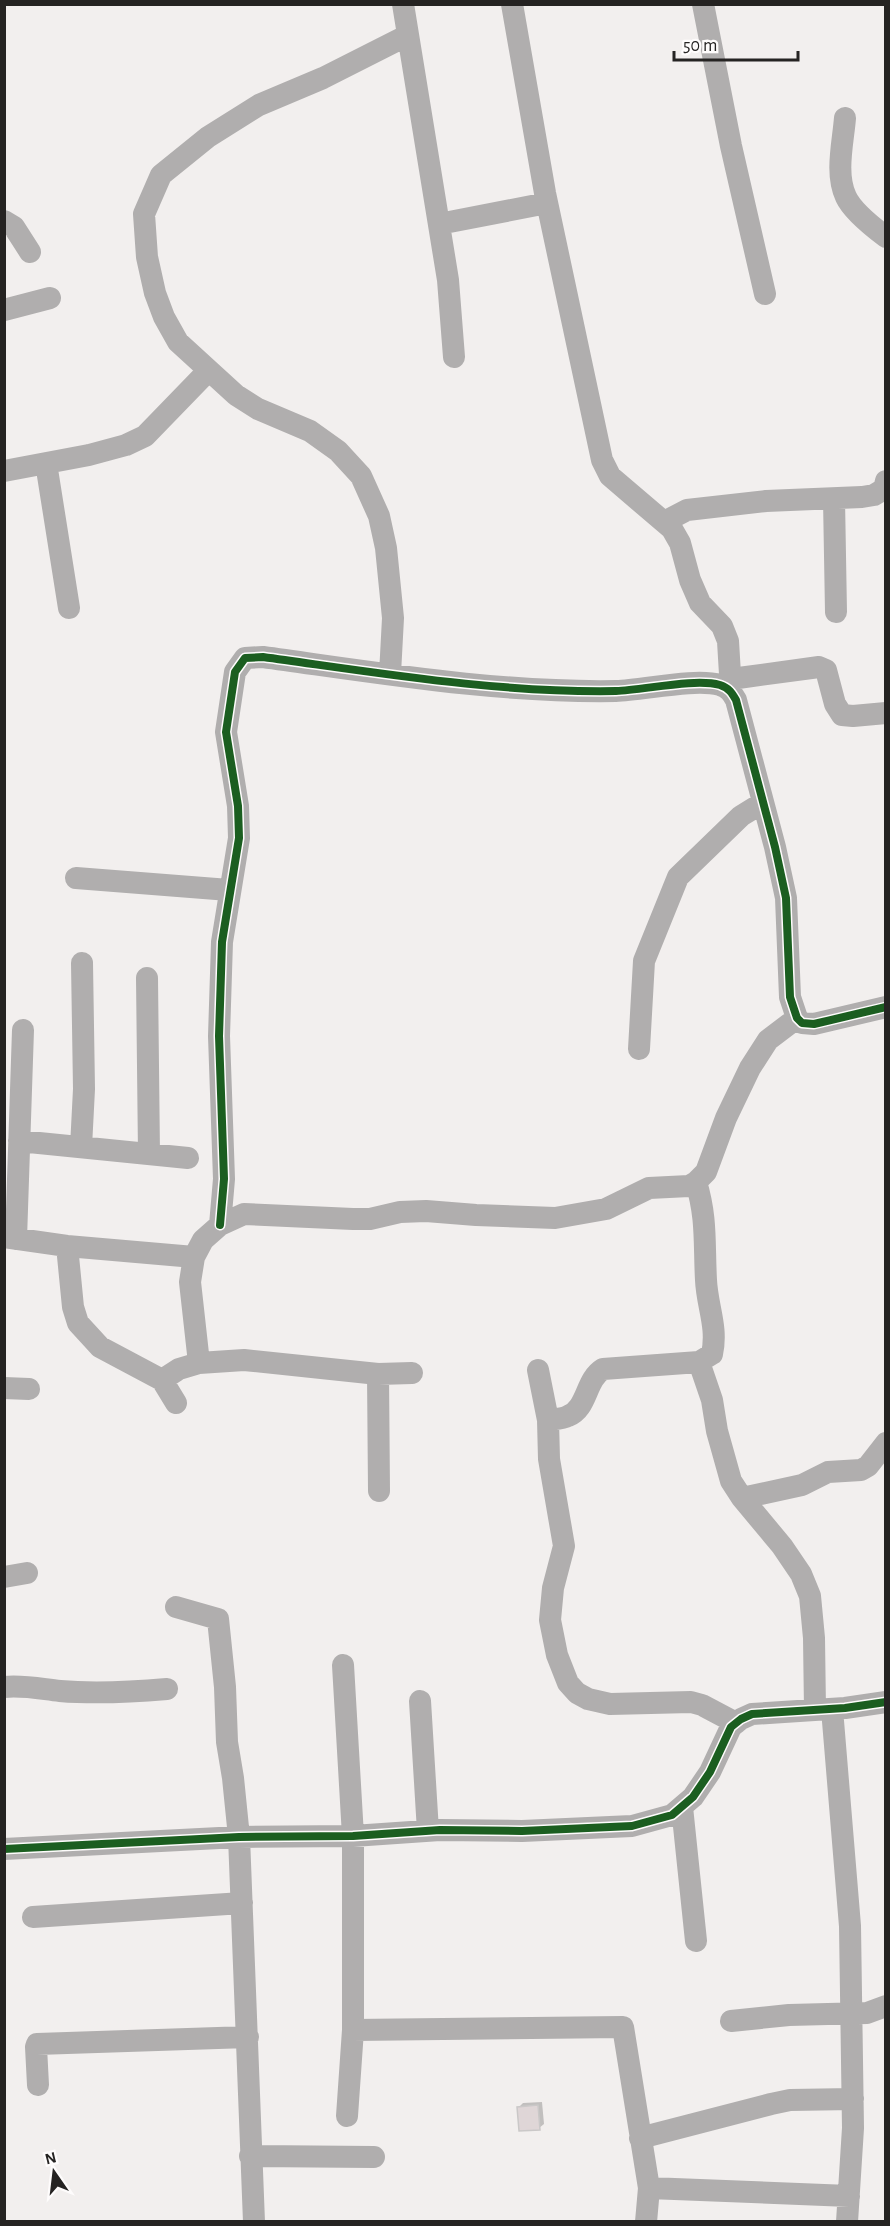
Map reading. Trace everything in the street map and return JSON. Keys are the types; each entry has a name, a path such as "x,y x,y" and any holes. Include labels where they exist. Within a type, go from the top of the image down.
{"street":[{"path":"403,4 448,280 454,357"},
{"path":"512,4 547,203 602,460 610,476 672,529 680,543 690,580 700,603 722,626 728,640 731,685 775,847 786,898 790,997 797,1018 802,1023 814,1024 885,1007"},
{"path":"703,4 731,146 765,294"},
{"path":"390,674 393,618 386,548 379,516 361,476 339,451 310,431 258,409 236,395 178,342 164,317 155,293 147,256 144,214 161,175 208,137 259,105 323,78 408,35"},
{"path":"845,118 841,161 846,198 885,237"},
{"path":"439,224 547,203"},
{"path":"4,221 14,227 30,252"},
{"path":"4,310 50,298"},
{"path":"4,471 126,445 145,436 208,371"},
{"path":"46,463 69,608"},
{"path":"664,522 687,510 766,501 874,495 884,489 885,481"},
{"path":"834,498 836,612"},
{"path":"220,1225 224,1179 219,1036 222,942 239,838 238,806 226,732 235,672 245,658 263,657 503,688 617,691 706,683 731,685 808,667 819,667 826,670 835,704 842,715 885,713"},
{"path":"639,1049 644,961 678,877 741,816 762,803"},
{"path":"76,878 229,890"},
{"path":"81,1147 84,1089 82,963"},
{"path":"147,978 149,1154"},
{"path":"199,1363 190,1282 194,1257 203,1240 220,1225 244,1214 370,1219 400,1212 426,1211 555,1218 606,1209 649,1188 689,1186 706,1172 726,1118 750,1068 768,1040 797,1018"},
{"path":"23,1030 19,1142 10,1238 67,1246 194,1257"},
{"path":"19,1142 188,1158"},
{"path":"548,1420 569,1416 577,1410 595,1374 603,1369 699,1362 712,1354 714,1334 706,1282 706,1227 696,1182"},
{"path":"67,1246 73,1307 78,1323 99,1347 162,1380 176,1403"},
{"path":"162,1380 179,1370 199,1363 244,1359 378,1374 412,1373"},
{"path":"699,1362 712,1400 717,1431 730,1481 782,1546 801,1574 810,1596 850,1926 853,2099 848,2222"},
{"path":"538,1370 548,1420 549,1460 564,1546 553,1588 550,1620 557,1655 568,1683 577,1693 588,1699 610,1704 691,1702 702,1705 736,1723"},
{"path":"378,1374 379,1491"},
{"path":"4,1388 29,1389"},
{"path":"742,1498 802,1485 828,1472 861,1470 868,1466 885,1443"},
{"path":"4,1577 27,1573"},
{"path":"176,1607 218,1619 225,1687 227,1742 239,1836 254,2222"},
{"path":"343,1665 353,1836 353,2030 347,2116"},
{"path":"4,1687 24,1685 61,1691 125,1693 167,1689"},
{"path":"420,1701 428,1831"},
{"path":"4,1849 239,1836 353,1836 428,1831 522,1832 632,1826 672,1815 693,1797 710,1772 726,1736 736,1723 752,1714 885,1702"},
{"path":"682,1807 696,1941"},
{"path":"33,1917 242,1903"},
{"path":"730,2021 789,2015 867,2013 885,2006"},
{"path":"353,2030 622,2027 649,2187 646,2222"},
{"path":"38,2085 37,2044 248,2037"},
{"path":"640,2138 780,2102 853,2099"},
{"path":"250,2156 374,2157"},
{"path":"649,2187 849,2196"}],"building":[{"path":"538,2105 540,2130 519,2131 517,2107"}],"cycle path":[{"path":"220,1225 224,1179 219,1036 222,942 239,838 238,806 226,732 235,672 245,658 263,657 439,681 528,689 616,691 697,683 710,683 726,688 736,700 775,847 786,898 790,997 797,1018 802,1023 814,1024 886,1007"},
{"path":"4,1849 239,1837 353,1836 440,1830 522,1831 632,1826 672,1815 693,1797 710,1772 731,1727 741,1719 752,1714 845,1708 886,1702"}]}
